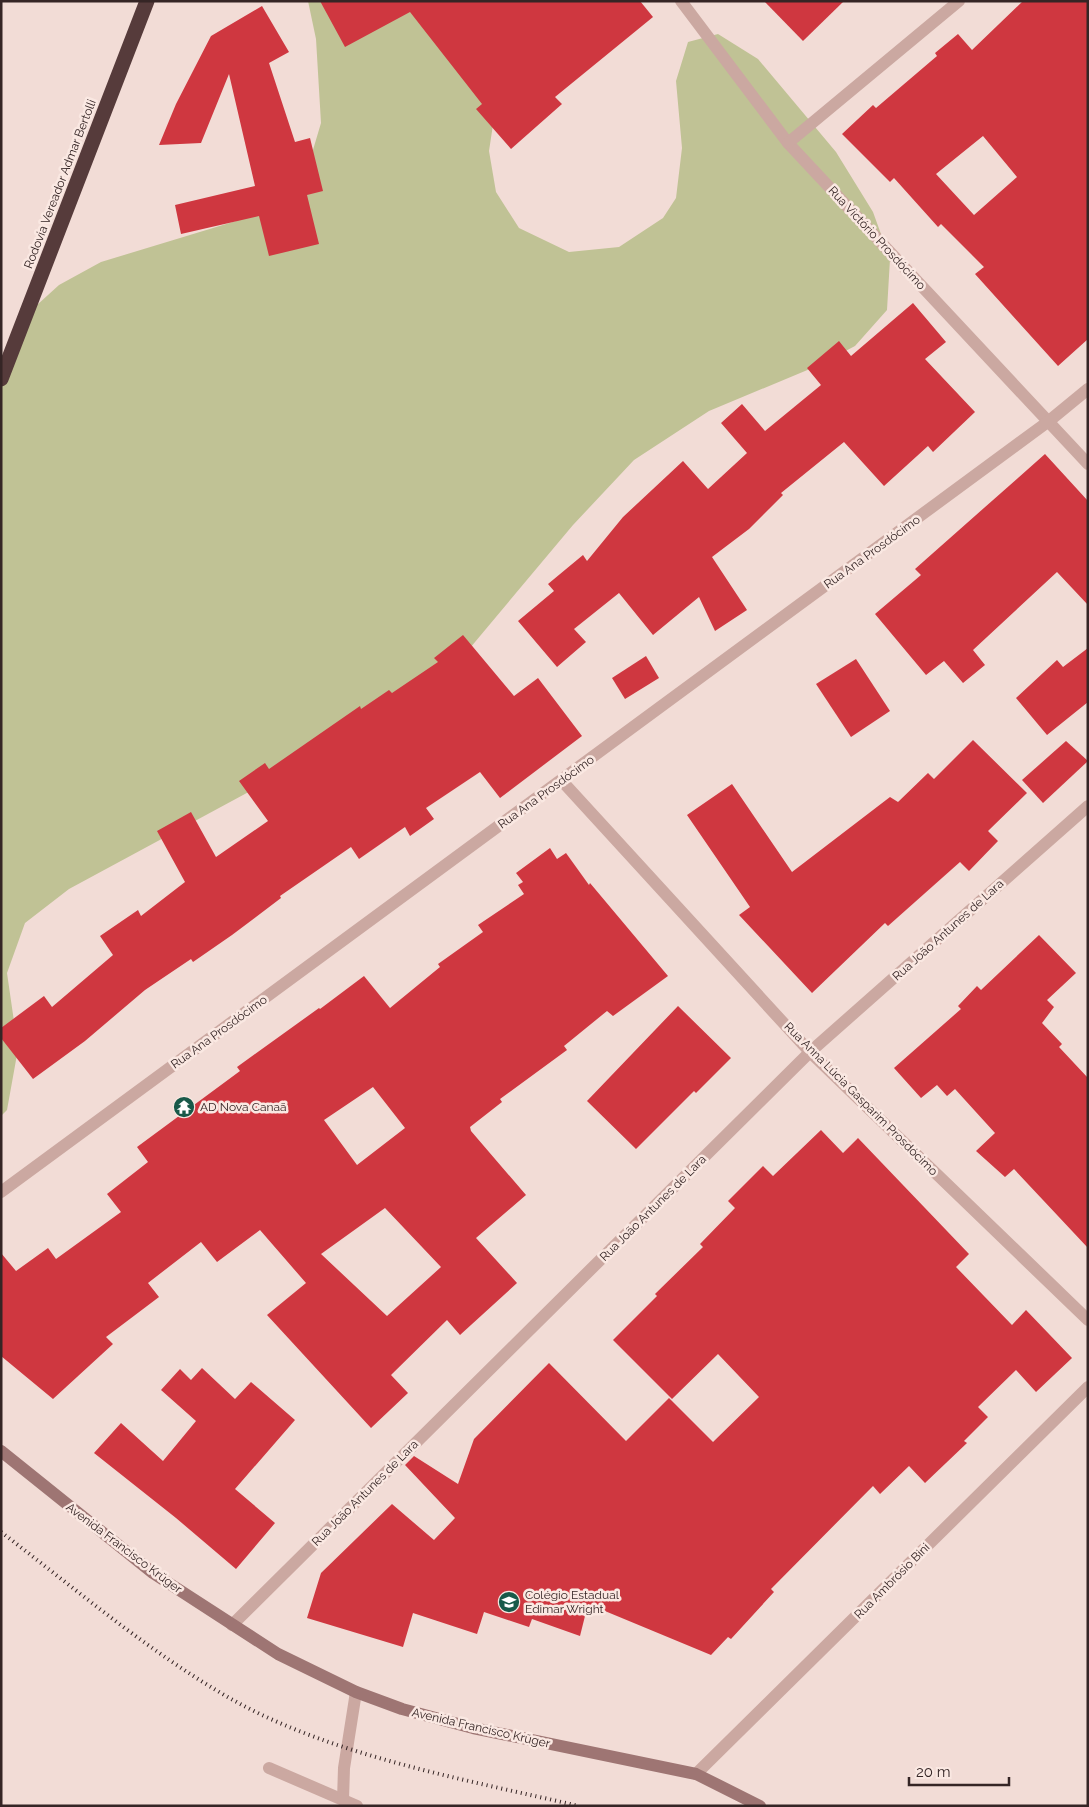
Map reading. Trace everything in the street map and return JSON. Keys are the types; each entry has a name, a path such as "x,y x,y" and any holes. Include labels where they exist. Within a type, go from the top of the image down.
{"highway":[{"name":"Rodovia Vereador Admar Bertolli","path":"1,378 147,1"}],"main road":[{"name":"Avenida Francisco Krüger","path":"1,1451 153,1573 278,1654 356,1692 402,1709 473,1728 696,1774 760,1806"}],"street":[{"name":"Rua Victório Prosdócimo","path":"681,1 788,143 1088,464"},
{"path":"788,143 959,1"},
{"name":"Rua Ana Prosdócimo","path":"1,1192 562,781 1049,421 1088,390"},
{"name":"Rua Anna Lúcia Gasparim Prosdócimo","path":"562,781 810,1052 1088,1320"},
{"name":"Rua João Antunes de Lara","path":"232,1625 810,1052 1088,806"},
{"name":"Rua Ambrósio Bini","path":"696,1774 1088,1387"},
{"path":"343,1800 344,1768 356,1692"},
{"path":"269,1768 357,1806"}],"green space":[{"path":"308,1 535,1 494,118 489,151 496,192 519,228 569,252 619,247 663,218 676,198 682,148 676,81 688,42 718,34 758,59 836,152 873,212 890,259 887,310 855,346 817,366 709,411 634,460 573,525 470,648 332,747 69,889 25,923 7,973 18,1049 7,1110 1,1116 1,361 26,315 59,285 101,262 236,221 307,170 321,123 316,39"}],"building":[{"path":"320,1 640,1 653,17 555,97 562,104 511,149 476,109 482,104 410,12 345,47"},
{"path":"764,1 844,1 803,41"},
{"path":"1023,1 1088,1 1088,339 1058,366 975,274 984,267 941,224 938,227 894,178 890,182 842,134 873,105 876,108 937,56 935,53 958,34 972,50","holes":["983,136 1017,177 974,215 936,174"]},
{"path":"262,6 289,52 269,63 295,142 310,138 323,191 307,195 319,244 269,256 259,216 181,234 175,205 255,186 229,74 201,143 159,145 176,104 211,36"},
{"path":"913,303 946,342 925,359 975,412 933,452 928,446 884,486 844,442 781,493 783,495 749,529 712,557 747,610 715,631 699,597 653,635 619,593 574,629 586,642 557,667 518,621 554,591 548,584 583,555 587,561 623,517 683,461 708,489 747,453 721,423 742,404 765,431 821,385 807,368 839,341 851,356"},
{"path":"1045,454 1088,501 1088,605 1057,572 973,650 985,665 963,683 944,661 926,675 875,614 921,575 915,569"},
{"path":"463,635 514,696 538,678 582,736 500,798 480,772 426,808 434,819 410,836 405,827 359,859 351,847 280,896 281,898 232,935 193,962 191,959 145,990 85,1041 33,1079 1,1038 1,1028 44,996 52,1007 113,955 100,936 138,910 141,916 185,882 157,831 191,812 216,857 268,821 239,781 265,763 269,769 360,706 361,709 389,690 392,693 438,662 434,658"},
{"path":"1088,648 1088,702 1047,735 1016,698 1057,660 1063,667"},
{"path":"646,656 659,678 625,699 612,678"},
{"path":"856,659 890,711 851,737 816,684"},
{"path":"973,740 1027,793 988,831 998,841 969,871 960,862 888,926 885,923 812,993 739,915 750,907 687,815 732,784 792,872 890,797 898,802 928,773 934,779"},
{"path":"1066,741 1088,761 1043,803 1022,780"},
{"path":"550,848 557,859 566,853 589,885 590,883 668,976 613,1016 607,1011 564,1046 567,1050 500,1099 502,1102 470,1127 471,1131 526,1195 476,1238 517,1283 460,1335 447,1320 391,1375 408,1393 371,1428 267,1315 306,1283 260,1230 217,1262 201,1242 148,1283 159,1297 106,1337 113,1344 53,1399 1,1356 1,1253 16,1271 48,1248 56,1259 121,1212 107,1194 148,1162 137,1147 240,1071 237,1067 364,976 390,1008 440,967 438,964 483,932 478,925 524,894 518,885 523,882 516,873","holes":["373,1087 405,1128 357,1165 324,1120","385,1208 441,1267 387,1316 321,1254"]},
{"path":"1039,935 1076,973 1047,1000 1054,1007 1042,1023 1062,1044 1059,1047 1088,1078 1088,1248 1014,1169 1005,1177 976,1151 995,1133 955,1089 947,1096 937,1085 921,1098 894,1068 961,1009 958,1006 977,986 981,990"},
{"path":"678,1006 731,1058 696,1093 694,1091 636,1149 587,1101"},
{"path":"821,1130 843,1153 858,1138 969,1254 956,1267 1012,1325 1026,1310 1072,1358 1036,1392 1016,1370 978,1407 988,1417 964,1441 967,1443 925,1483 909,1466 880,1494 873,1486 771,1589 774,1592 731,1639 728,1637 711,1655 588,1604 580,1636 532,1619 529,1627 484,1612 477,1634 413,1613 403,1647 307,1618 321,1573 392,1504 434,1540 455,1518 405,1465 414,1456 458,1484 474,1439 549,1363 626,1441 669,1398 713,1442 759,1397 718,1354 672,1399 613,1340 657,1296 655,1294 703,1247 700,1244 735,1208 728,1201 763,1166 773,1176"},
{"path":"202,1368 235,1399 251,1382 295,1420 235,1489 275,1523 236,1569 176,1518 94,1453 121,1423 163,1461 196,1421 161,1390 180,1369 191,1380"}],"railway":[{"path":"1,1532 114,1620 172,1662 233,1700 272,1720 314,1737 402,1764 579,1806"}],"place":[{"name":"AD Nova Canaã","path":"184,1107"},
{"name":"Colégio Estadual Edimar Wright","path":"509,1602"}]}
